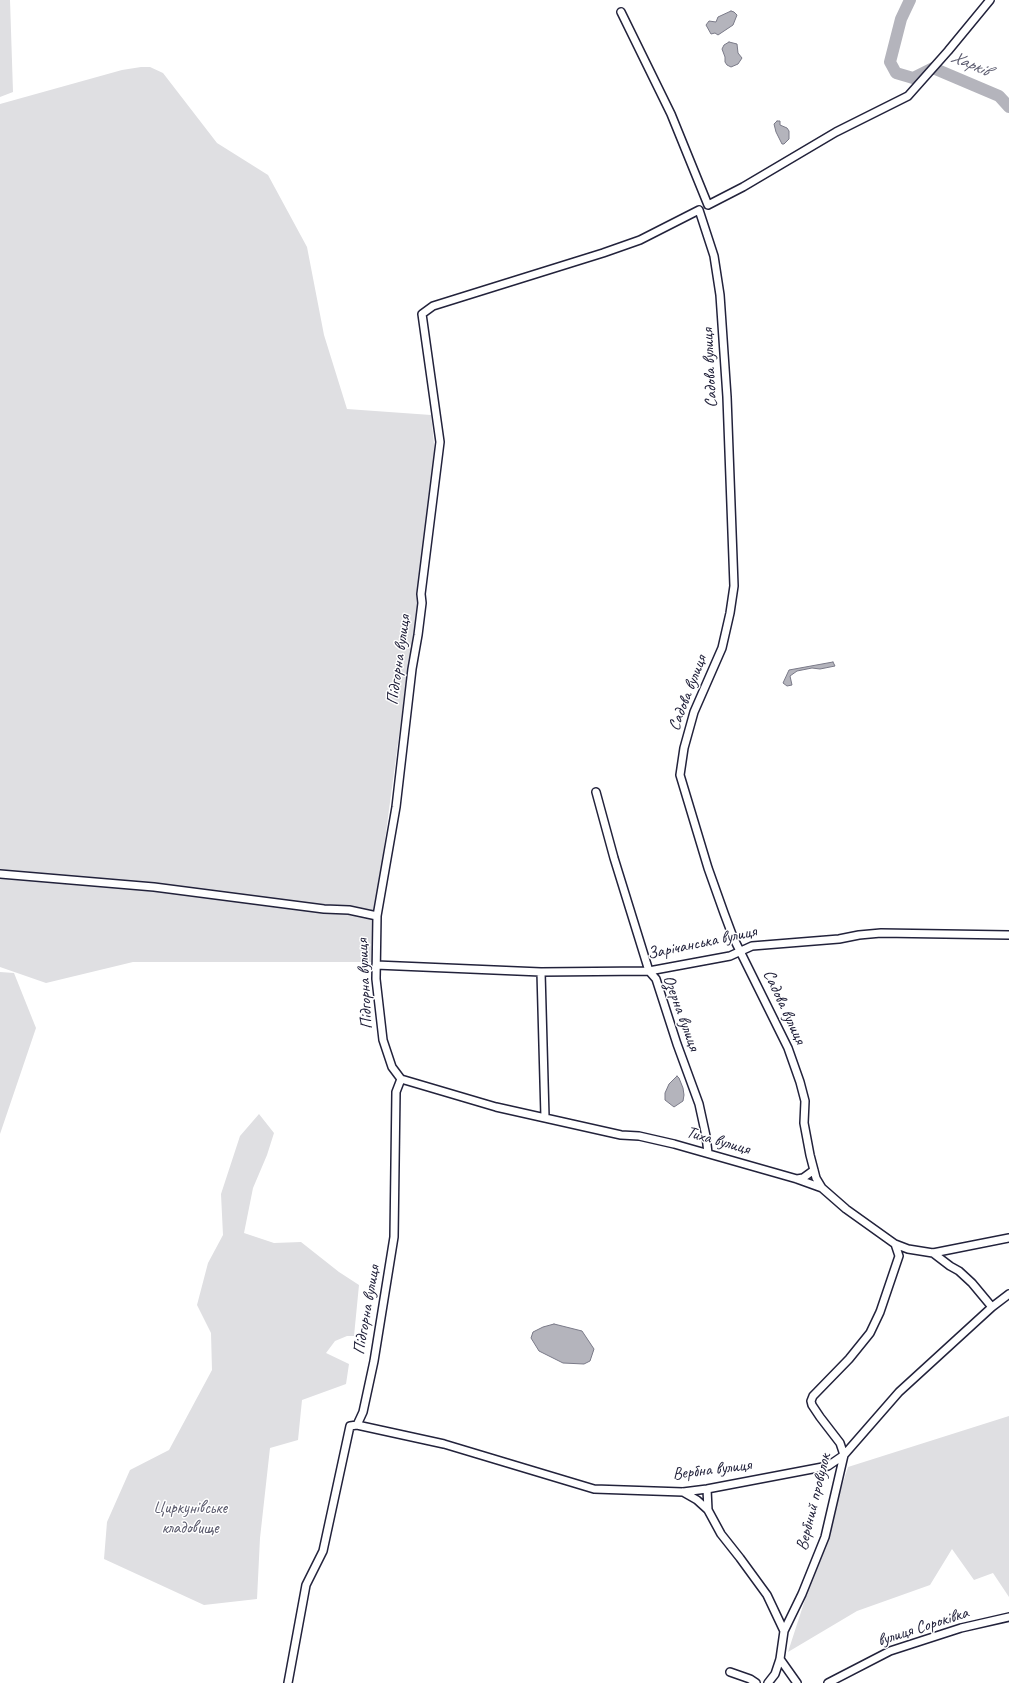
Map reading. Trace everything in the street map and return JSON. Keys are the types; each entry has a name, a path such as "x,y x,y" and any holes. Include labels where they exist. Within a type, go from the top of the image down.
{"street":[{"path":"621,12 671,114 708,205 743,187 874,111 908,96 990,0"},
{"name":"Підгорна вулиця","path":"288,1683 306,1585 323,1551 350,1426 357,1425 363,1412 374,1361 394,1237 396,1092 401,1079 392,1067 383,1040 377,994 377,916 396,807 412,669 419,628 422,603 421,594 440,442 422,314 433,306 640,240 699,210"},
{"name":"Садова вулиця","path":"699,210 714,256 720,295 727,397 734,586 730,613 722,648 694,712 684,748 680,775 716,891 733,937 788,1048 800,1082 805,1101 804,1122 806,1138 814,1170 822,1188"},
{"name":"Озерна вулиця","path":"596,792 614,858 649,971 656,979 677,1044 699,1104 708,1153"},
{"path":"0,874 154,887 324,909 349,910 377,916"},
{"name":"Зарічанська вулиця","path":"376,965 541,972 649,971 730,956 740,950 752,946 826,940 881,933 1009,935"},
{"path":"541,972 545,1117"},
{"name":"Тиха вулиця","path":"401,1079 496,1107 622,1135 639,1136 708,1153 797,1179 822,1188 846,1209 895,1244 908,1249 933,1253 1009,1238"},
{"path":"797,1179 803,1178 814,1170"},
{"name":"Вербний провулок","path":"768,1683 775,1674 780,1659 784,1631 802,1594 825,1537 844,1455 840,1443 820,1417 811,1401 813,1396 840,1369 870,1333 880,1312 899,1256 895,1244"},
{"path":"933,1253 959,1271 972,1283 992,1307"},
{"name":"Вербна вулиця","path":"357,1425 444,1444 594,1489 683,1492 707,1489 828,1466 844,1455 899,1392 992,1307 1009,1294"},
{"path":"707,1489 708,1510"},
{"path":"683,1492 697,1500 708,1510 721,1534 767,1595 784,1631"},
{"name":"вулиця Сороківка","path":"828,1683 890,1651 961,1628 1009,1617"},
{"path":"780,1659 797,1683"},
{"path":"730,1672 750,1679 756,1683"}],"green space":[{"path":"0,0 10,0 13,92 0,97"},
{"path":"150,67 163,73 217,143 268,175 307,247 324,335 347,409 431,415 435,453 427,545 404,698 375,914 373,962 133,962 46,983 0,967 0,104 122,70"},
{"path":"0,972 14,973 36,1028 0,1134"},
{"name":"Циркунівське кладовище","path":"259,1114 274,1133 267,1155 253,1188 244,1233 274,1243 301,1242 339,1272 359,1285 354,1336 347,1336 335,1341 326,1353 349,1364 346,1384 302,1400 298,1440 270,1448 260,1538 257,1599 204,1605 104,1559 107,1522 130,1470 169,1450 212,1370 211,1333 197,1305 208,1263 223,1235 221,1194 240,1136"},
{"path":"1009,1416 1009,1597 993,1573 974,1580 952,1549 930,1585 857,1611 788,1652 848,1467"}],"shaded area":[{"path":"731,11 737,15 733,25 718,35 715,33 711,34 706,25 709,21 716,22 718,17"},
{"path":"729,42 737,44 738,53 742,58 738,64 731,67 725,62 722,49 724,45"},
{"path":"777,121 780,121 780,125 787,128 789,131 789,139 784,144 782,144 776,132 774,124"},
{"path":"833,662 835,666 797,671 790,676 792,685 787,686 783,683 789,670"},
{"path":"677,1076 683,1088 684,1095 683,1101 674,1107 665,1100 665,1093 669,1084"},
{"path":"554,1324 582,1331 594,1349 590,1361 584,1364 563,1363 539,1351 531,1338 533,1332"}],"waterway":[{"name":"Харків","path":"910,0 901,19 890,62 896,73 913,78 933,68 999,96 1009,107"}]}
